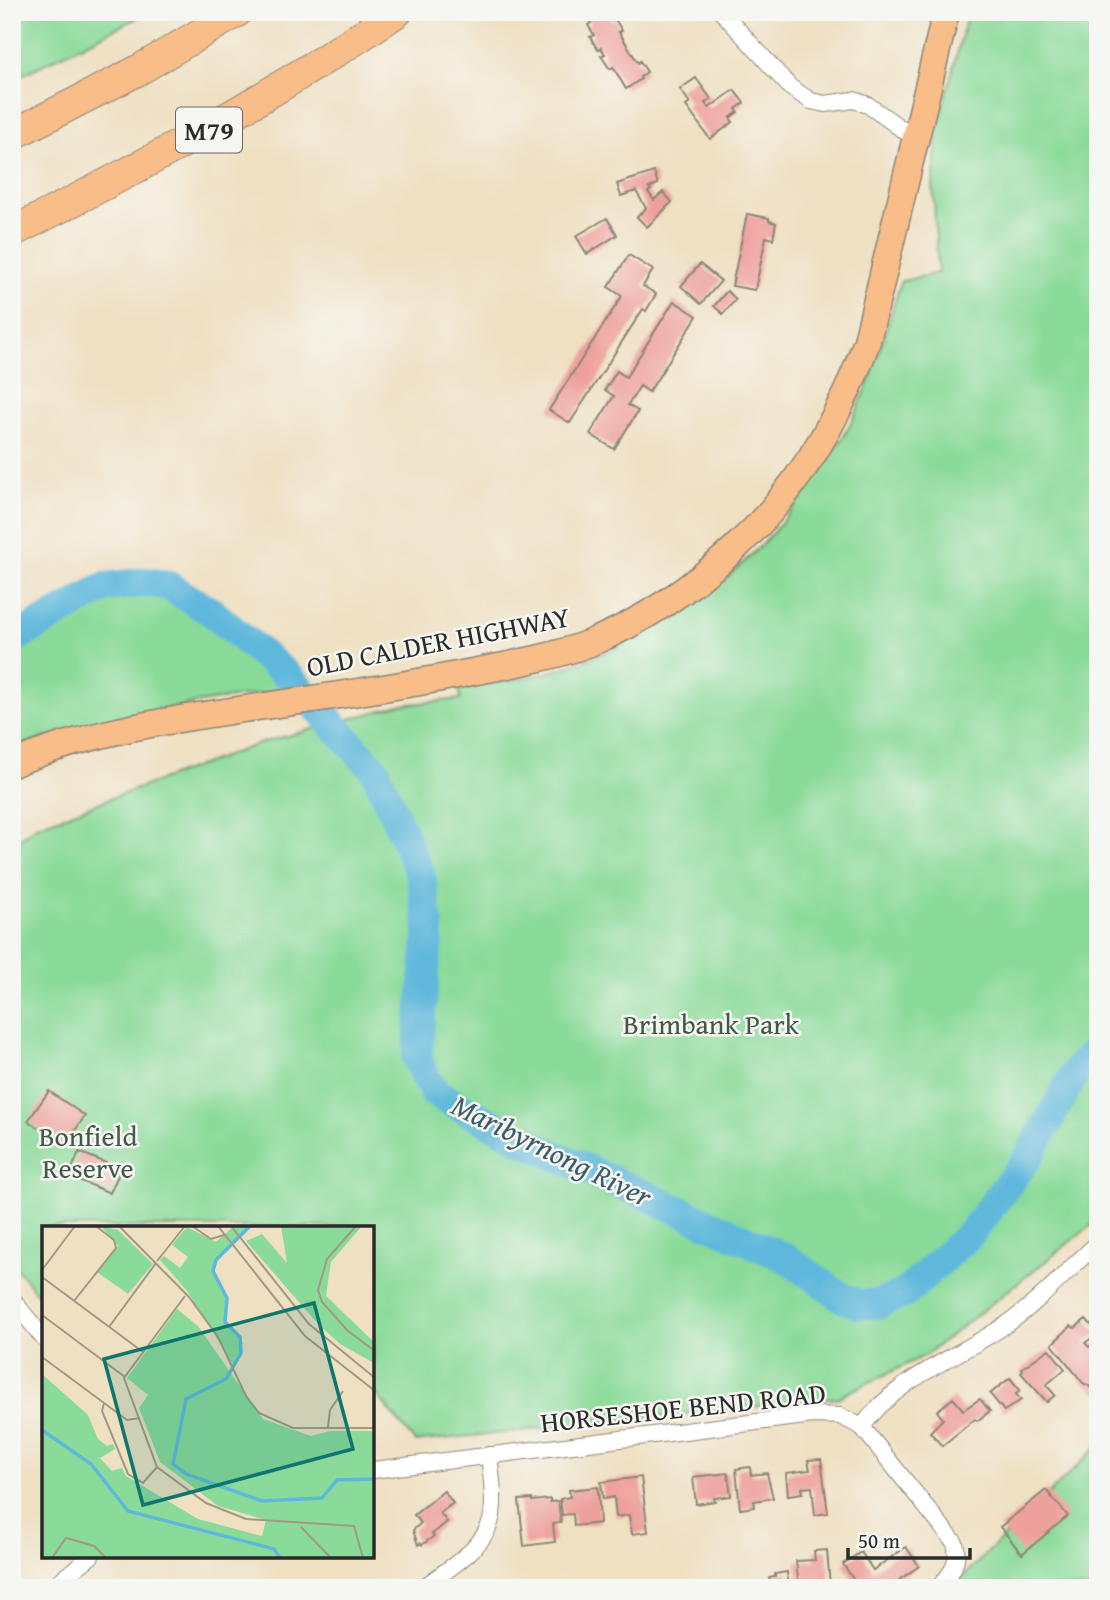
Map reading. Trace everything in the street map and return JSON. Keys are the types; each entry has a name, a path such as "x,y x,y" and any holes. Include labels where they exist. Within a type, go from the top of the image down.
{"highway":[{"path":"12,135 137,71 237,12"},
{"name":"M79","path":"12,232 215,126 318,65 399,12"}],"main road":[{"name":"OLD CALDER HIGHWAY","path":"22,760 103,733 207,714 404,686 533,660 589,643 619,630 674,598 726,556 762,521 811,459 852,383 867,341 946,12"}],"street":[{"path":"722,12 791,88 800,94 825,104 855,100 868,104 916,139"},
{"name":"HORSESHOE BEND ROAD","path":"374,1470 813,1415 840,1416 862,1427 881,1403 927,1371 994,1333 1021,1314 1098,1242"},
{"path":"15,1308 42,1337"},
{"path":"862,1427 955,1543 955,1564 951,1574 938,1588"},
{"path":"423,1588 475,1546 487,1532 493,1512 489,1455"},
{"path":"51,1588 88,1558"}],"green space":[{"path":"12,12 149,12 12,80"},
{"name":"Brimbank Park","path":"968,12 1098,12 1098,1220 926,1355 837,1398 415,1442 374,1391 374,1226 42,1226 42,1300 12,1263 12,845 36,826 261,743 400,705 461,699 459,689 537,675 602,654 638,637 705,595 735,571 789,513 845,433 868,384 901,281 938,273 933,187 938,126"},
{"path":"146,582 169,586 213,613 298,688 117,718 46,737 12,750 12,640 105,587"},
{"path":"1098,1446 1098,1588 951,1588"}],"building":[{"path":"591,12 607,12 612,21 615,19 622,31 619,32 638,63 640,61 647,72 626,89 613,67 610,69 601,56 605,54 601,48 598,50 590,37 594,35 586,15"},
{"path":"696,78 711,99 705,103 709,108 734,90 744,103 730,118 733,122 710,139 686,106 690,103 680,89"},
{"path":"654,172 658,184 649,188 651,190 648,192 654,200 663,192 672,202 647,227 637,217 646,208 636,191 621,196 617,184"},
{"path":"747,214 769,218 769,221 776,223 773,239 766,237 755,290 732,286"},
{"path":"607,218 617,235 587,254 576,236"},
{"path":"629,255 653,270 643,286 656,294 646,311 643,309 570,423 549,410 622,296 608,287"},
{"path":"700,264 721,281 701,304 681,286"},
{"path":"727,291 736,299 723,314 714,306"},
{"path":"674,301 697,316 649,392 640,386 628,405 638,411 614,449 590,434 614,396 605,390 617,371 626,377"},
{"path":"49,1091 85,1116 65,1145 28,1121"},
{"path":"79,1152 121,1169 110,1193 69,1176"},
{"path":"1086,1319 1098,1333 1085,1343 1089,1347 1098,1340 1096,1393 1083,1383 1052,1344 1071,1326 1075,1328"},
{"path":"1049,1349 1065,1369 1046,1385 1055,1395 1047,1402 1021,1373 1022,1368"},
{"path":"1010,1378 1020,1390 1016,1394 1021,1400 1004,1411 990,1394"},
{"path":"953,1398 963,1410 980,1399 990,1411 977,1421 975,1419 942,1446 930,1432 943,1419 937,1411"},
{"path":"821,1459 828,1513 815,1515 812,1487 802,1488 803,1493 788,1495 786,1473 810,1470 808,1460"},
{"path":"750,1467 751,1475 767,1473 773,1498 754,1501 755,1507 740,1509 736,1469"},
{"path":"728,1473 731,1496 696,1504 693,1477"},
{"path":"641,1477 648,1532 632,1534 629,1515 616,1517 614,1497 603,1499 601,1482"},
{"path":"598,1487 600,1523 574,1526 573,1514 562,1515 560,1499 570,1497 569,1490"},
{"path":"1046,1490 1068,1516 1022,1554 1000,1527"},
{"path":"444,1491 453,1503 440,1513 447,1522 432,1534 434,1536 418,1545 413,1530 421,1523 414,1515"},
{"path":"519,1500 558,1501 561,1523 553,1524 555,1542 524,1546"},
{"path":"906,1547 919,1566 888,1588 846,1588 855,1582 843,1564 861,1552 873,1570"},
{"path":"827,1550 830,1586 834,1585 834,1588 799,1588 796,1561 815,1560 814,1551"},
{"path":"787,1572 789,1588 771,1588 769,1578"}],"waterway":[{"name":"Maribyrnong River","path":"12,640 105,587 146,582 169,586 213,613 287,675 375,770 421,876 429,928 417,1059 436,1094 526,1142 786,1258 843,1298 858,1304 879,1304 905,1293 971,1233 1029,1156 1076,1071 1098,1048"}],"park label":[{"name":"Bonfield Reserve","path":"88,1151"}]}
